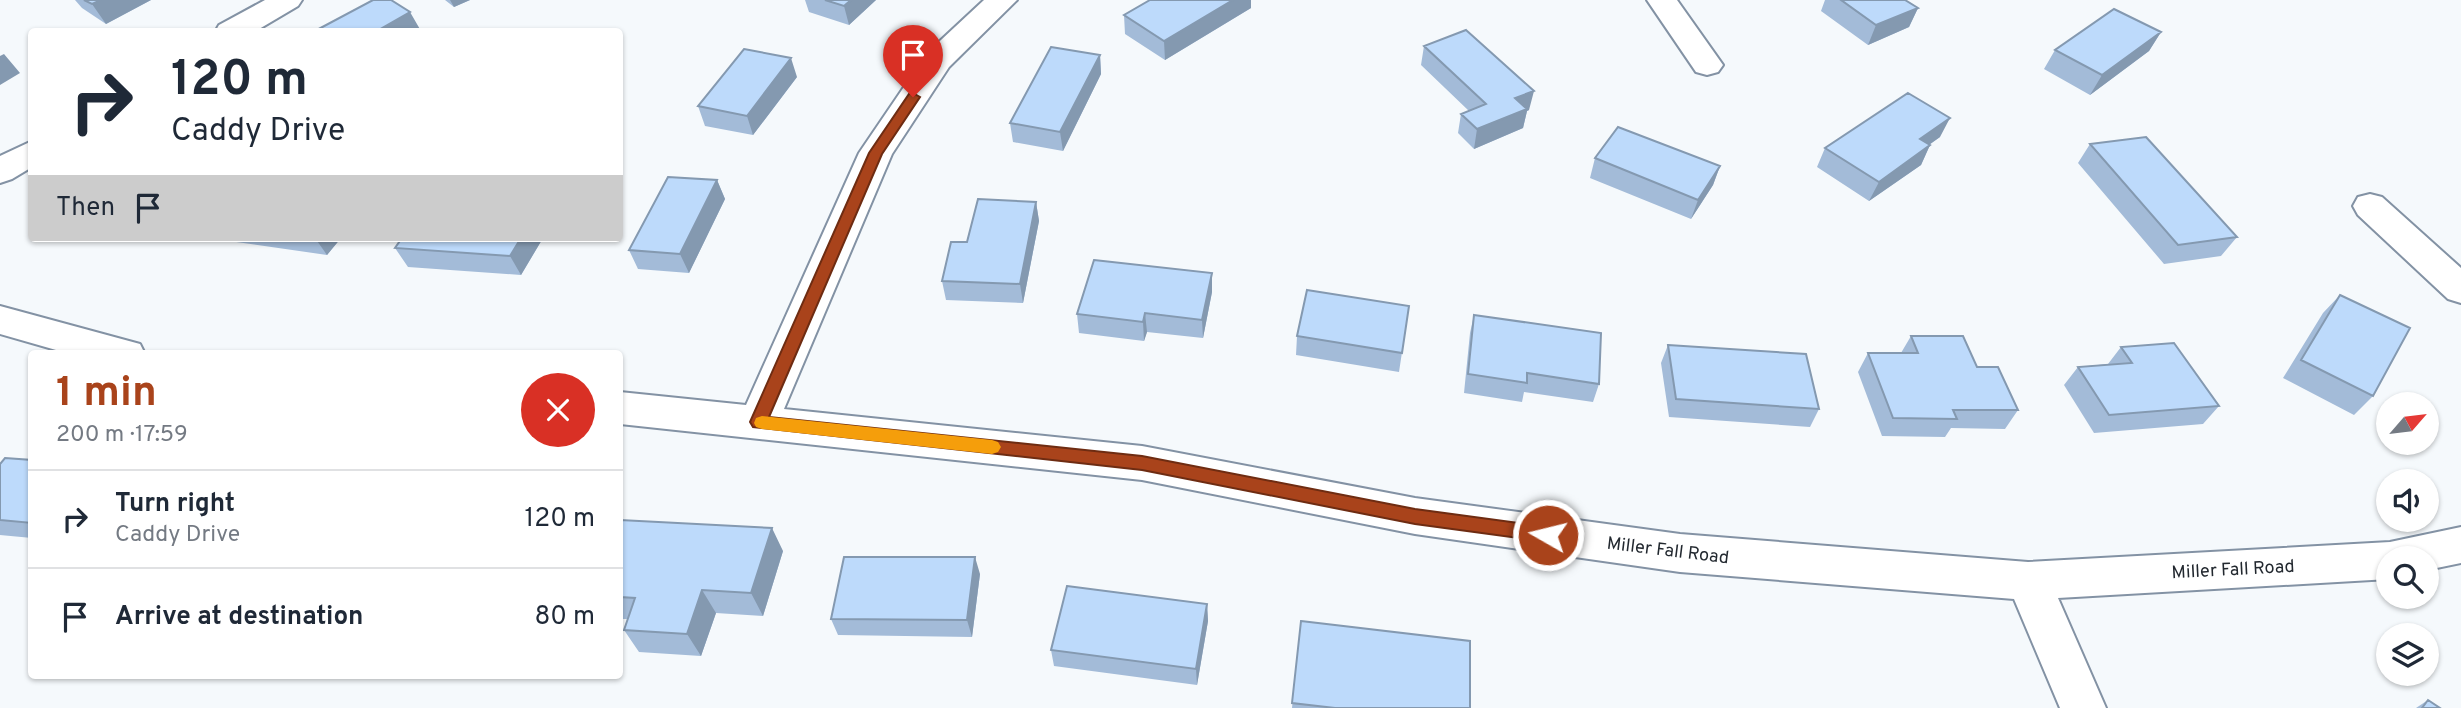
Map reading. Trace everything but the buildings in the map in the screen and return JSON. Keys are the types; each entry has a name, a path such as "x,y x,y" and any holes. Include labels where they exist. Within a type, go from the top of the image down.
{"street":[{"path":"237,28 287,0"},
{"path":"759,422 876,153 938,60 1002,0"},
{"path":"1662,0 1707,65"},
{"path":"0,171 28,154"},
{"path":"2371,206 2461,289"},
{"path":"0,320 111,350"},
{"name":"Miller Fall Road","path":"623,408 1142,463 1415,516 1680,553 2028,581 2376,561"},
{"path":"2439,549 2461,545"},
{"path":"2028,581 2083,708"}],"slow traffic":[{"path":"762,423 992,447"}],"route":[{"path":"913,97 876,153 759,422 1142,463 1415,516 1548,535"}]}
